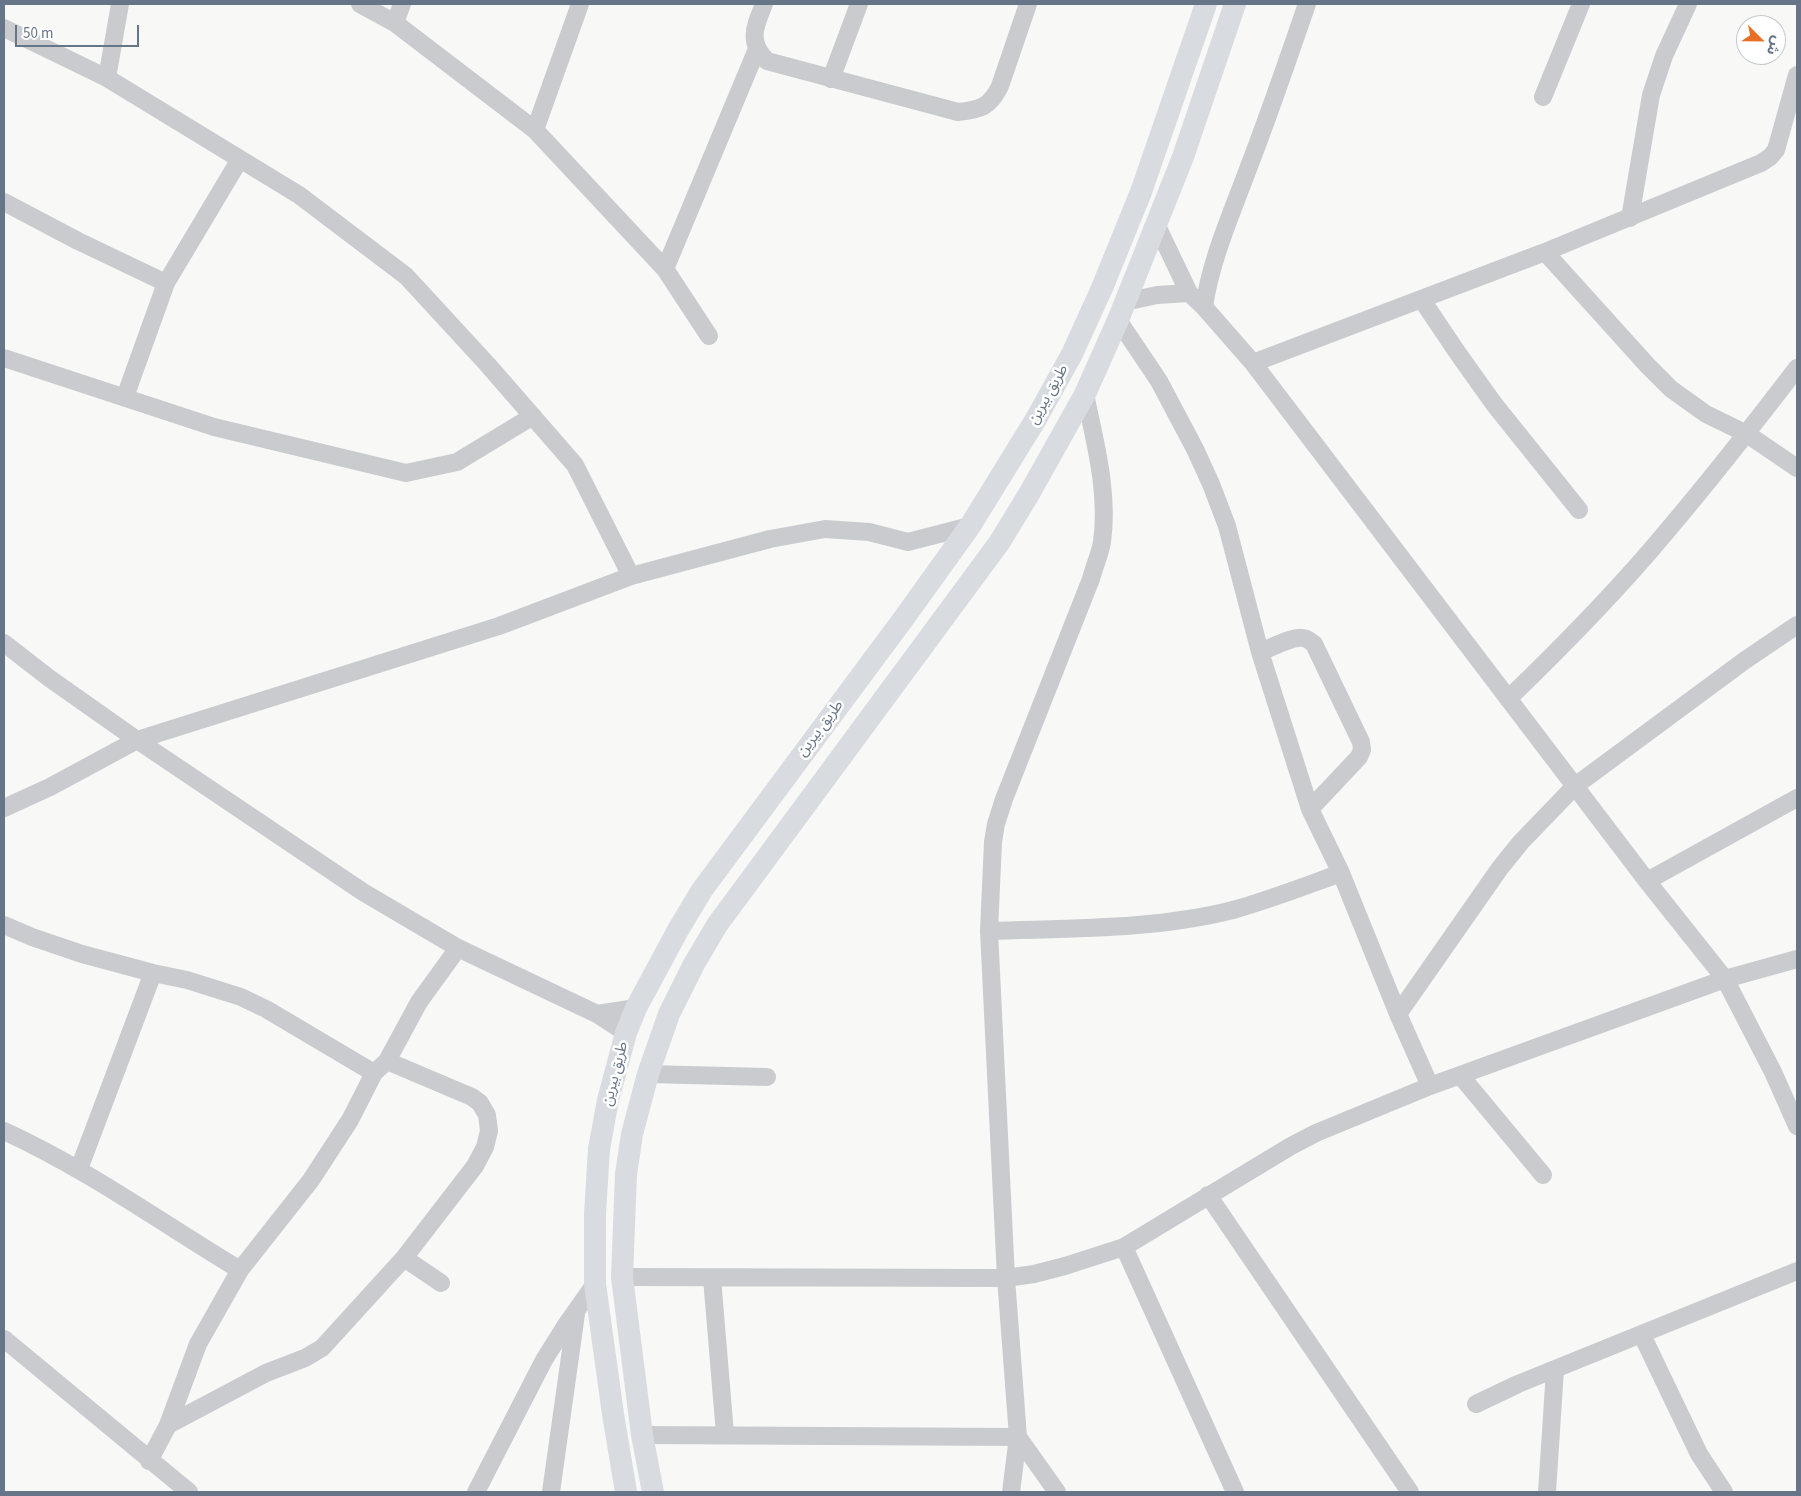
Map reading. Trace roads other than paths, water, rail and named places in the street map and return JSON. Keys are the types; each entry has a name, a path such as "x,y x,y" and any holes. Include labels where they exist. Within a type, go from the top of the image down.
{"main road":[{"name":"طريق بيرين","path":"626,1492 595,1284 595,1214 599,1149 608,1100 626,1033 636,1008 702,890 970,526 1036,420 1072,354 1095,305 1141,192 1206,4"},
{"name":"طريق بيرين","path":"653,1492 642,1435 622,1278 626,1174 632,1134 648,1074 669,1014 694,964 717,925 999,543 1029,494 1085,394 1122,311 1183,157 1235,4"}],"street":[{"path":"107,78 120,4"},
{"path":"360,4 396,23 535,130 665,268 709,336"},
{"path":"396,23 402,4"},
{"path":"535,130 580,4"},
{"path":"764,4 754,31 754,41 766,62 958,112 974,111 985,106 994,98 1000,86 1028,4"},
{"path":"831,79 858,4"},
{"path":"1204,307 1217,252 1307,4"},
{"path":"1543,97 1581,4"},
{"path":"1630,218 1651,95 1664,56 1688,4"},
{"path":"4,28 107,78 299,195 406,276 488,365 575,466 631,576"},
{"path":"665,268 757,49"},
{"path":"1253,363 1545,252 1761,163 1776,150 1797,75"},
{"path":"125,397 166,283 240,160"},
{"path":"4,202 78,241 166,283"},
{"path":"1156,224 1188,293 1204,307 1253,363 1647,881 1725,979 1773,1072 1797,1126"},
{"path":"1545,252 1671,389 1706,414 1747,434 1797,468"},
{"path":"1188,293 1157,295 1122,311 1195,449 1227,526 1260,652 1310,809 1341,873 1398,1014 1430,1086"},
{"path":"1422,300 1494,404 1579,510"},
{"path":"4,358 214,427 406,473 457,462 533,416"},
{"path":"1508,699 1578,629 1666,533 1747,434 1797,368"},
{"path":"1011,1492 1018,1437 1006,1278 990,931 993,842 996,824 1091,579 1102,543 1104,515 1100,466 1085,394"},
{"path":"4,808 50,787 137,740 499,626 631,576 770,539 825,529 869,532 908,542 970,526"},
{"path":"1398,1014 1500,868 1521,842 1575,786 1744,660 1797,625"},
{"path":"1260,652 1295,639 1303,638 1314,644 1361,742 1362,750 1360,757 1310,809"},
{"path":"4,643 49,678 137,740 363,892 458,948 598,1014 626,1033"},
{"path":"1647,881 1797,798"},
{"path":"990,931 1135,924 1204,916 1260,902 1341,873"},
{"path":"4,925 82,954 187,980 241,997 381,1067 472,1097 480,1103 486,1115 488,1131 485,1147 475,1166 404,1258 322,1348 305,1358 240,1386 168,1425"},
{"path":"149,1461 168,1425 198,1344 240,1270 312,1180 420,1002 458,948"},
{"path":"622,1278 1006,1278 1034,1274 1065,1266 1124,1247 1316,1132 1430,1086 1725,979 1797,958"},
{"path":"79,1169 153,973"},
{"path":"598,1014 636,1008"},
{"path":"648,1074 767,1077"},
{"path":"1460,1075 1543,1175"},
{"path":"4,1132 40,1148 79,1169 240,1270"},
{"path":"1208,1195 1410,1492"},
{"path":"1124,1247 1235,1492"},
{"path":"404,1258 441,1283"},
{"path":"1476,1404 1518,1384 1797,1271"},
{"path":"712,1278 725,1434"},
{"path":"476,1492 544,1360 595,1284"},
{"path":"551,1492 576,1310"},
{"path":"1642,1335 1699,1454 1724,1492"},
{"path":"4,1339 149,1461 189,1492"},
{"path":"1547,1492 1554,1370"},
{"path":"642,1435 1018,1437"},
{"path":"1018,1437 1057,1492"}]}
